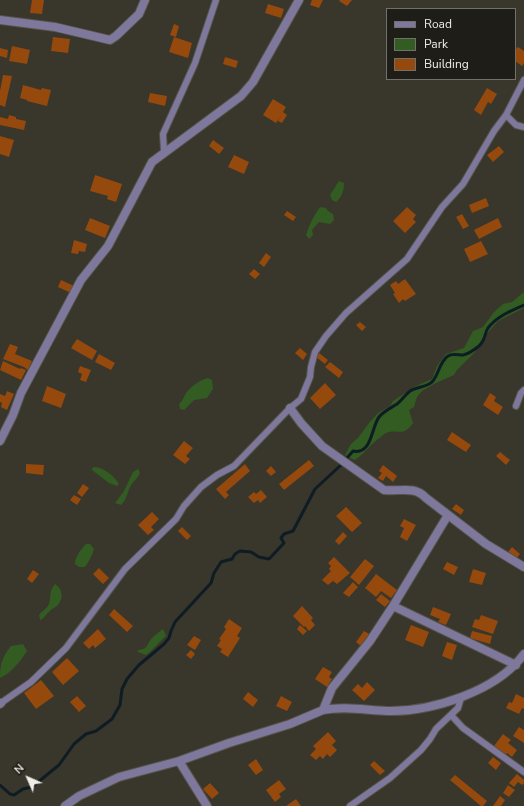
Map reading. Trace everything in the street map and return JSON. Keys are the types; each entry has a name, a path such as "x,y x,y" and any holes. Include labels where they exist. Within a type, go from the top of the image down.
{"street":[{"path":"0,20 55,27 110,40 139,14 145,0"},
{"path":"0,441 13,415 21,394 81,280 108,246 152,162 245,91 257,75 298,0"},
{"path":"290,408 322,446 384,490 394,491 407,489 420,492 486,544 524,567"},
{"path":"323,710 332,688 370,641 393,606 448,514"},
{"path":"393,606 516,665"},
{"path":"64,806 79,796 119,777 179,761 228,743 290,724 323,710 334,708 388,711 433,705 461,698 492,684 516,665 524,654"},
{"path":"179,761 207,806"}],"lane":[{"path":"164,152 163,134 195,63 216,0"},
{"path":"0,704 31,682 66,648 125,568 176,519 184,506 201,487 217,475 234,466 290,408 301,399 310,376 315,352 326,336 346,313 407,259 442,207 462,184 494,131 506,115 524,80"},
{"path":"506,115 516,126 524,127"},
{"path":"516,406 521,393 524,390"},
{"path":"350,806 390,778 420,750 430,739 436,729 458,708 461,698"},
{"path":"451,715 463,728 524,772"}],"green space":[{"path":"339,181 344,183 344,188 341,196 336,202 332,200 330,195"},
{"path":"320,207 326,208 333,214 334,220 330,224 319,222 312,230 313,235 309,239 306,235 307,231"},
{"path":"524,292 524,308 498,321 482,339 475,352 454,375 422,391 417,397 414,407 409,410 413,423 409,428 403,431 385,434 375,441 355,460 345,455 351,444 358,438 378,413 390,406 393,401 414,387 432,379 437,366 446,354 464,348 473,331 483,327 494,312 503,304 512,302"},
{"path":"208,378 212,380 213,389 207,398 194,400 184,410 180,409 179,404 188,390 202,380"},
{"path":"93,467 100,468 108,472 119,484 117,486 109,483 92,470"},
{"path":"138,469 140,472 130,487 125,500 121,505 115,503 124,491 133,472"},
{"path":"86,544 90,544 94,549 85,567 79,567 75,564 76,559"},
{"path":"55,584 61,591 61,600 57,606 40,620 39,615 48,606 51,592"},
{"path":"163,629 166,636 151,651 146,655 138,652 138,650 146,648 152,638"},
{"path":"23,644 27,651 12,670 0,678 0,669 5,654 11,646"}],"building":[{"path":"32,0 44,0 42,14 30,13"},
{"path":"312,0 323,0 319,8 310,5"},
{"path":"352,0 347,6 339,1"},
{"path":"268,4 284,9 281,18 265,13"},
{"path":"174,24 179,26 176,37 170,35"},
{"path":"53,37 70,39 68,53 51,51"},
{"path":"174,37 192,43 188,58 169,52"},
{"path":"12,46 30,50 27,64 9,61"},
{"path":"518,47 524,51 524,63 522,66 516,62 516,49"},
{"path":"0,48 8,50 7,58 0,56"},
{"path":"225,57 238,61 236,68 223,64"},
{"path":"3,75 12,76 5,107 0,105 0,91"},
{"path":"23,85 41,90 42,88 51,90 47,106 20,98"},
{"path":"487,88 497,94 491,104 488,102 481,115 474,110"},
{"path":"150,93 167,96 165,106 148,102"},
{"path":"273,99 286,107 283,112 287,115 282,123 278,121 281,116 276,123 263,115"},
{"path":"9,115 16,117 16,119 26,121 24,130 0,125 0,117 8,119"},
{"path":"0,136 14,140 9,157 0,154"},
{"path":"213,140 224,148 219,154 209,146"},
{"path":"499,146 504,152 493,162 487,155"},
{"path":"234,155 249,162 244,174 228,167"},
{"path":"95,175 122,184 116,202 107,199 108,196 90,191"},
{"path":"486,198 489,206 472,213 469,205"},
{"path":"407,207 416,215 413,219 416,222 405,233 393,221"},
{"path":"287,211 296,217 293,221 284,215"},
{"path":"462,214 469,226 463,229 456,217"},
{"path":"90,218 110,226 105,238 85,230"},
{"path":"498,218 502,227 479,239 474,230"},
{"path":"74,240 87,244 85,252 79,251 78,254 71,253"},
{"path":"481,241 488,254 470,262 464,249"},
{"path":"266,253 271,257 264,267 259,263"},
{"path":"254,269 260,274 255,279 249,274"},
{"path":"405,279 416,294 405,301 403,299 399,303 393,294 395,293 390,285 396,281 398,284"},
{"path":"61,280 74,286 71,293 58,287"},
{"path":"360,322 366,327 362,331 356,325"},
{"path":"77,339 97,351 92,360 71,348"},
{"path":"10,344 18,347 15,354 32,361 28,370 3,359"},
{"path":"300,348 307,354 303,360 295,353"},
{"path":"319,353 328,360 325,364 316,357"},
{"path":"99,354 115,363 111,370 95,362"},
{"path":"3,361 20,369 26,370 21,380 0,370"},
{"path":"330,362 343,372 339,378 325,367"},
{"path":"80,366 91,370 86,382 80,380 82,374 78,372"},
{"path":"325,383 336,395 320,409 310,398"},
{"path":"47,386 66,394 61,408 42,401"},
{"path":"7,391 14,394 7,410 1,407 2,403 0,402 0,394 5,396"},
{"path":"490,393 496,397 494,401 503,407 498,415 483,405"},
{"path":"452,432 471,445 466,452 447,440"},
{"path":"184,441 193,448 186,456 190,459 185,464 173,455"},
{"path":"500,452 510,460 506,465 496,456"},
{"path":"309,460 314,466 284,490 279,484"},
{"path":"26,464 44,465 43,475 26,473"},
{"path":"245,464 250,471 226,492 229,495 225,499 216,489"},
{"path":"383,465 397,476 393,482 386,476 383,481 378,478 382,473 379,471"},
{"path":"271,466 276,472 271,476 266,471"},
{"path":"83,484 89,488 82,497 77,493"},
{"path":"261,490 267,497 260,503 258,500 254,503 248,497 254,492 256,494"},
{"path":"74,495 81,499 77,505 70,500"},
{"path":"456,504 464,510 461,515 452,509"},
{"path":"346,507 362,523 352,532 336,516"},
{"path":"152,512 159,519 151,527 154,530 148,535 138,525"},
{"path":"404,519 416,525 407,541 400,537 404,528 400,526"},
{"path":"182,527 191,536 187,540 178,531"},
{"path":"343,532 347,536 339,545 335,541"},
{"path":"512,547 520,554 516,559 508,552"},
{"path":"334,557 350,573 337,584 333,581 328,585 322,580 331,571 329,569 331,566 328,563"},
{"path":"365,559 374,566 359,585 350,577"},
{"path":"447,562 458,567 454,575 443,569"},
{"path":"99,568 109,578 103,584 93,574"},
{"path":"473,569 486,573 482,585 469,582"},
{"path":"33,570 39,574 32,583 27,579"},
{"path":"376,574 397,590 391,598 381,591 376,597 365,588"},
{"path":"353,582 358,587 349,597 343,593"},
{"path":"381,594 390,601 385,607 376,600"},
{"path":"302,606 313,618 311,620 315,625 309,631 293,616"},
{"path":"433,607 451,614 446,625 438,622 440,619 430,615"},
{"path":"114,609 133,626 127,632 109,615"},
{"path":"481,615 498,621 493,634 472,627 475,619 479,620"},
{"path":"229,619 242,628 237,636 240,638 228,657 220,652 222,649 217,646 221,640 219,639 226,629 224,627"},
{"path":"300,625 307,631 303,635 297,629"},
{"path":"411,625 429,632 423,647 405,640"},
{"path":"98,629 106,639 95,648 93,645 89,649 83,643"},
{"path":"364,631 371,635 362,647 356,642"},
{"path":"472,631 492,636 490,644 470,638"},
{"path":"194,636 201,640 195,650 187,645"},
{"path":"447,642 457,645 452,660 442,656"},
{"path":"191,650 195,654 191,659 186,655"},
{"path":"67,658 79,671 63,685 52,672"},
{"path":"323,667 332,672 329,677 332,679 327,687 315,679"},
{"path":"41,680 54,696 36,709 24,693"},
{"path":"367,682 375,690 364,701 352,690 358,684 362,688"},
{"path":"248,692 258,700 253,707 243,699"},
{"path":"516,694 524,698 524,709 522,708 519,714 506,708 509,702 512,703"},
{"path":"77,696 86,706 79,712 70,702"},
{"path":"281,696 292,702 287,711 276,706"},
{"path":"519,727 524,730 524,743 513,736"},
{"path":"328,732 336,741 332,745 337,750 330,757 327,754 323,759 320,756 316,760 310,755 316,749 313,746"},
{"path":"503,734 511,740 508,743 517,750 512,757 507,753 506,755 494,746"},
{"path":"493,757 501,763 496,770 488,763"},
{"path":"256,759 263,770 256,775 248,765"},
{"path":"374,761 385,771 380,775 370,765"},
{"path":"517,774 524,780 524,783 522,785 518,782 514,787 509,783"},
{"path":"455,775 487,801 483,806 481,806 450,780"},
{"path":"279,780 286,789 279,794 281,797 275,802 266,790"},
{"path":"210,783 219,793 212,799 203,789"},
{"path":"508,785 515,790 509,797 503,793"},
{"path":"500,796 505,800 501,806 493,806"},
{"path":"296,799 301,806 286,806"}],"waterway":[{"path":"0,785 10,794 14,795 23,789 32,787 59,765 74,744 86,734 96,731 112,719 120,705 122,689 127,679 139,665 169,638 175,622 211,583 214,573 221,562 232,559 235,554 240,551 251,552 259,557 269,559 284,543 281,538 284,534 293,531 315,489 341,465 353,451 364,449 370,440 376,422 385,411 397,404 410,391 432,382 448,356 453,354 463,355 473,350 481,344 488,328 496,320 504,314 524,305"}]}
